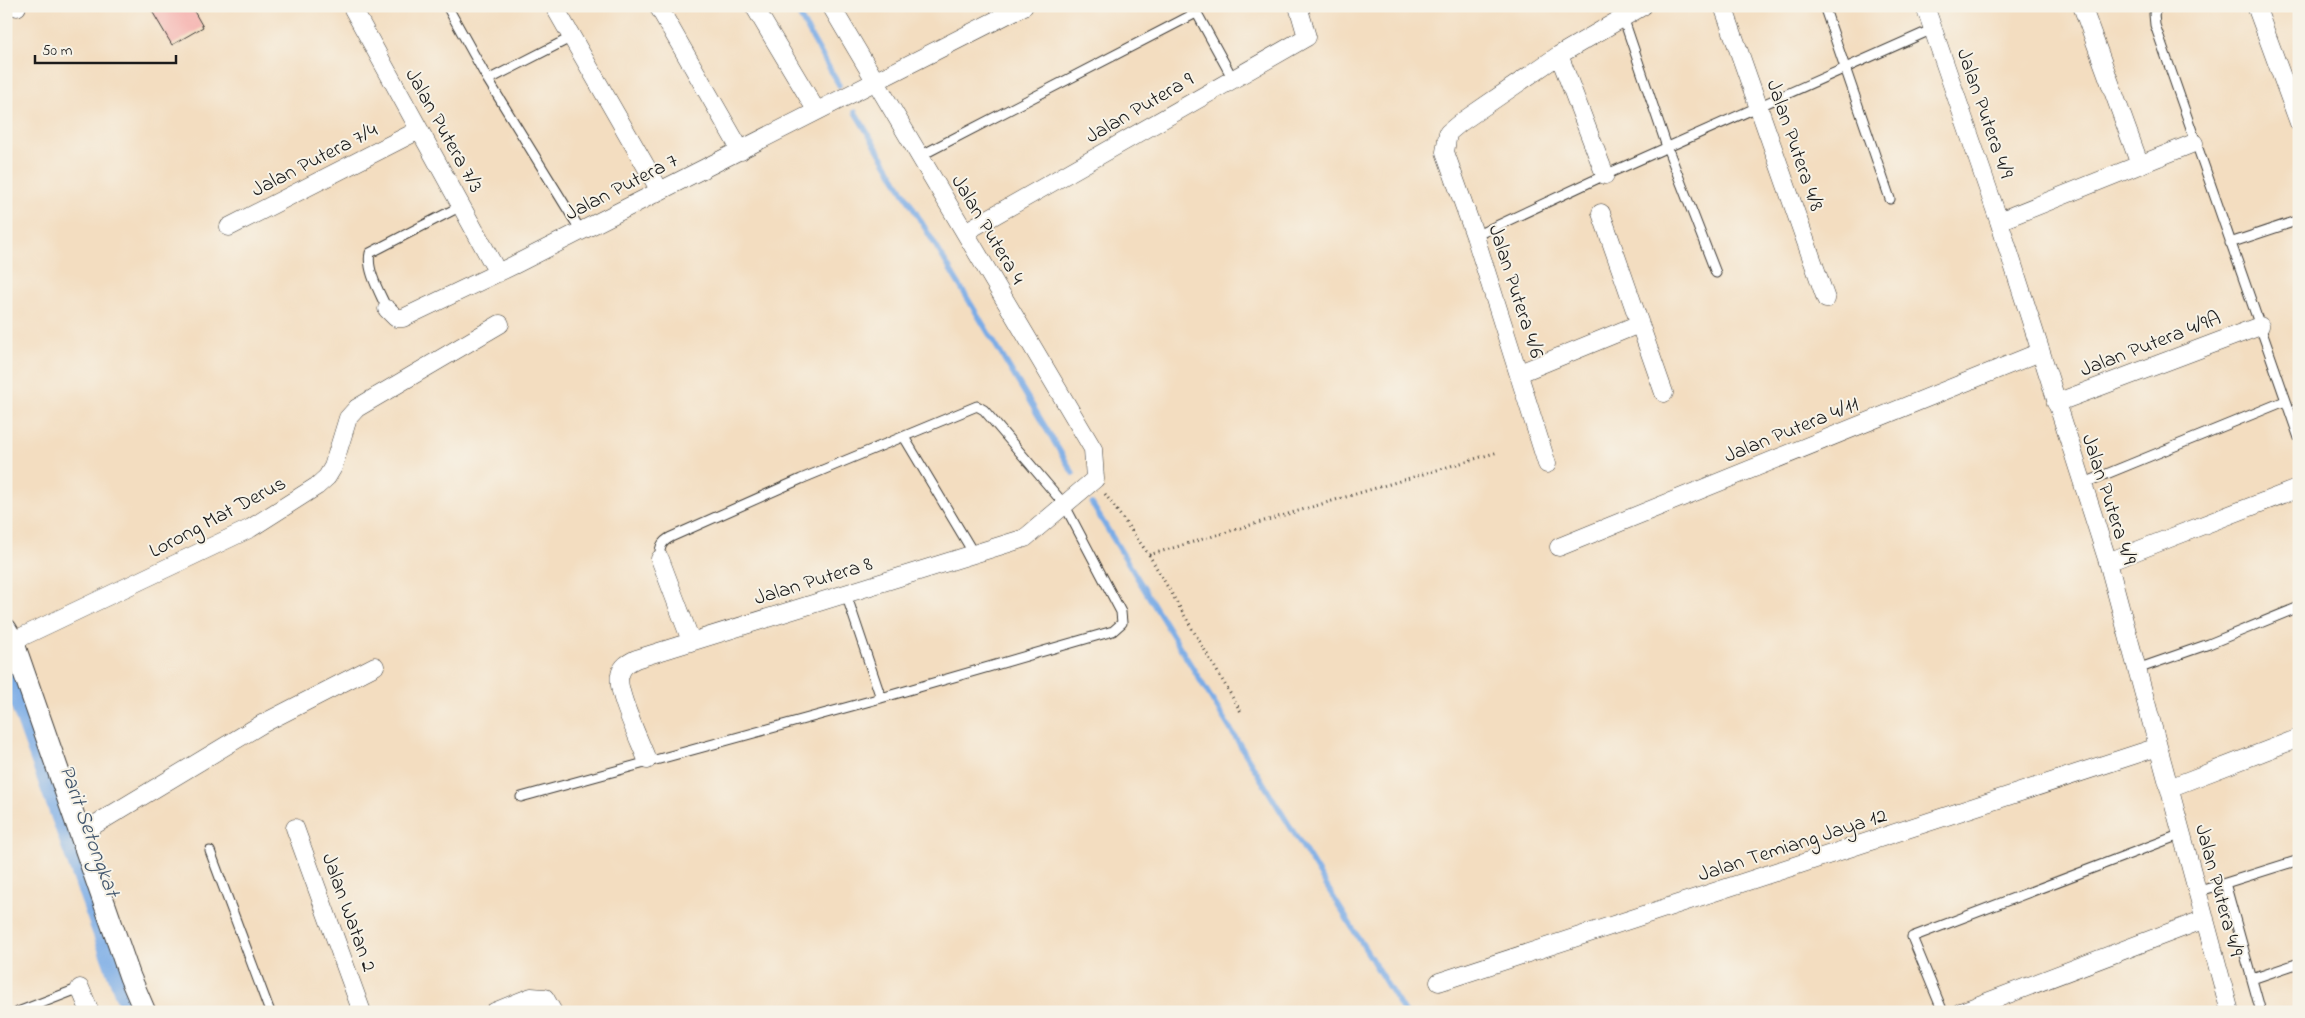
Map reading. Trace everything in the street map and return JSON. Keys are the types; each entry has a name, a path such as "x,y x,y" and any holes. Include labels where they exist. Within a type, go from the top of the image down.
{"street":[{"path":"554,6 660,191"},
{"path":"658,6 741,151"},
{"path":"754,6 816,110"},
{"name":"Jalan Putera 4","path":"831,6 1093,449 1095,479"},
{"name":"Jalan Putera 7","path":"387,309 396,318 403,318 498,273 1024,6"},
{"name":"Jalan Putera 9","path":"964,232 1307,37 1298,6"},
{"path":"1605,175 1559,55 1643,6"},
{"name":"Jalan Putera 4/8","path":"1723,6 1826,299"},
{"name":"Jalan Putera 4/9","path":"1925,6 1999,221 2108,562 2230,1012"},
{"path":"2082,6 2140,165"},
{"path":"2256,6 2299,123"},
{"name":"Jalan Putera 7/3","path":"355,8 419,130 498,273"},
{"name":"Jalan Putera 4/6","path":"1547,464 1475,236 1445,152 1448,133 1559,55"},
{"name":"Jalan Putera 7/4","path":"229,227 419,130"},
{"path":"1999,221 2194,143"},
{"path":"1602,213 1664,393"},
{"name":"Lorong Mat Derus","path":"10,635 270,518 318,486 327,477 333,467 348,418 356,408 500,324"},
{"path":"1520,374 1639,324"},
{"name":"Jalan Putera 4/9A","path":"2056,403 2260,326"},
{"name":"Jalan Putera 4/11","path":"1559,547 2040,352"},
{"name":"Jalan Putera 8","path":"648,760 620,691 619,677 624,666 636,658 1025,538 1095,479"},
{"path":"2108,562 2299,488"},
{"path":"660,559 691,641"},
{"path":"10,635 130,977 145,1012"},
{"path":"81,833 262,724 375,666"},
{"path":"2169,788 2299,738"},
{"name":"Jalan Temiang Jaya 12","path":"1439,982 2158,747"},
{"name":"Jalan Watan 2","path":"295,828 362,1012"},
{"path":"1961,1012 2205,919"},
{"path":"80,988 90,1012"},
{"path":"494,1012 532,997 549,1005"}],"lane":[{"path":"447,6 488,80 581,231"},
{"path":"1824,6 1890,199"},
{"path":"2158,6 2154,14 2155,25 2194,143 2299,438"},
{"path":"920,156 1195,10 1233,79"},
{"path":"1623,17 1667,148 1716,273"},
{"path":"1475,236 1605,175 1933,29"},
{"path":"488,80 572,37"},
{"path":"387,309 372,272 369,258 370,252 461,206"},
{"path":"2230,243 2299,220"},
{"path":"2082,484 2285,402"},
{"path":"520,797 648,760 881,698 1113,631 1122,623 1122,612 1064,504 984,410 977,406 801,479 671,537 664,541 659,550 660,559"},
{"path":"904,437 974,554"},
{"path":"846,594 881,698"},
{"path":"2137,669 2209,644 2299,607"},
{"path":"1943,1012 1912,937 2182,834"},
{"path":"210,851 270,1012"},
{"path":"2197,892 2299,860"},
{"path":"2225,883 2261,1012"},
{"path":"2252,979 2299,963"},
{"path":"18,1012 80,988"}],"path":[{"path":"1149,555 1498,452"},
{"path":"1095,479 1149,555 1241,712"}],"building":[{"path":"149,6 191,6 203,27 172,45"}],"waterway":[{"path":"794,6 839,85"},
{"path":"855,112 1073,473"},
{"path":"1092,504 1404,1012"},
{"name":"Parit Setongkat","path":"6,664 131,1012"}]}
